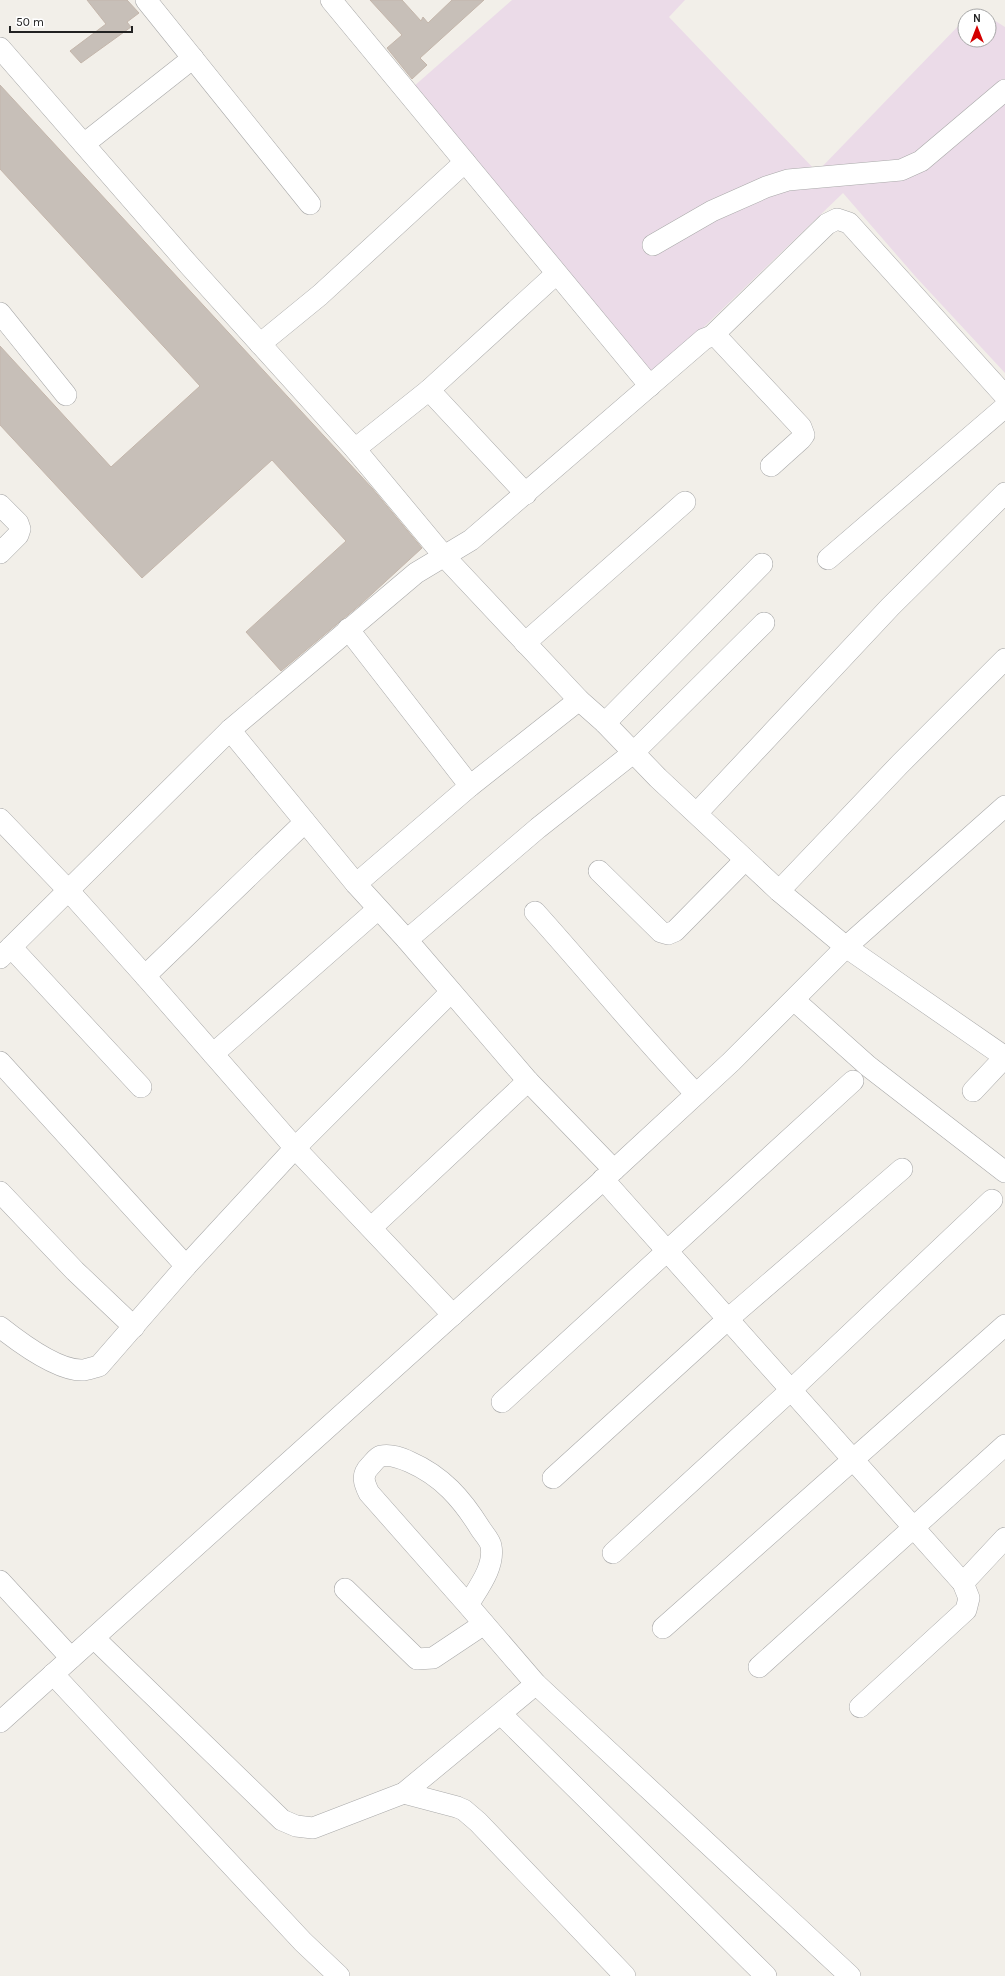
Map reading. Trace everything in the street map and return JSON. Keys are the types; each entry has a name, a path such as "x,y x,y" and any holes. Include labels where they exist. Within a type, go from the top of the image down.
{"street":[{"path":"146,0 310,204"},
{"path":"331,0 650,386"},
{"path":"0,48 260,344 355,449 444,556 579,700 605,723 633,753 779,891 846,947 1005,1057 973,1091"},
{"path":"84,144 193,58"},
{"path":"653,245 712,211 766,187 788,180 901,170 921,161 1005,90"},
{"path":"260,344 320,296 465,162"},
{"path":"141,1087 5,952 230,730 416,573 471,540 526,494 704,340 712,336 827,224 837,219 849,223 1005,396"},
{"path":"355,449 429,390 556,274"},
{"path":"0,313 66,395"},
{"path":"712,336 717,337 804,432 801,439 771,466"},
{"path":"429,390 526,494"},
{"path":"828,559 1005,407"},
{"path":"697,813 890,607 1005,493"},
{"path":"525,643 685,502"},
{"path":"0,505 18,523 20,529 18,535 0,553"},
{"path":"605,723 762,564"},
{"path":"407,940 538,828 633,753 764,623"},
{"path":"348,629 470,786"},
{"path":"779,891 1005,658"},
{"path":"356,884 470,786 579,700"},
{"path":"230,730 356,884 407,940 608,1174 666,1250 963,1583 969,1598 966,1610 860,1707"},
{"path":"0,1722 696,1094 731,1062 846,947 1005,806"},
{"path":"0,819 68,890 295,1148 372,1227 453,1314"},
{"path":"145,976 305,822"},
{"path":"599,871 661,932 668,934 675,931 745,860"},
{"path":"213,1054 378,909"},
{"path":"535,912 594,977 646,1041 696,1094"},
{"path":"0,1327 19,1342 52,1361 84,1370 99,1366 134,1328 186,1266 295,1148 451,992"},
{"path":"794,1000 868,1066 1005,1172"},
{"path":"0,1062 186,1266"},
{"path":"372,1227 528,1082"},
{"path":"502,1402 666,1250 853,1082"},
{"path":"554,1478 728,1319 902,1169"},
{"path":"0,1192 75,1271 134,1328"},
{"path":"613,1553 791,1390 992,1200"},
{"path":"663,1628 1005,1325"},
{"path":"759,1667 1005,1445"},
{"path":"468,1605 487,1573 491,1559 491,1545 467,1506 442,1480 420,1466 398,1457 388,1455 379,1456 364,1472 364,1483 369,1493 536,1684 850,1976"},
{"path":"963,1583 1005,1538"},
{"path":"0,1581 71,1658"},
{"path":"345,1589 417,1659 433,1658 484,1624"},
{"path":"94,1638 282,1820 296,1826 313,1828 404,1793 536,1684"},
{"path":"53,1674 304,1942 339,1976"},
{"path":"501,1714 766,1976"},
{"path":"404,1793 464,1810 478,1822 625,1976"}],"shaded area":[{"path":"512,0 685,0 669,17 817,172 957,27 957,48 997,48 997,22 1005,27 1005,373 915,276 843,193 652,377 413,87"}],"building":[{"path":"87,0 127,0 139,13 127,22 131,27 81,63 70,51 106,24"},
{"path":"370,0 402,0 421,21 423,17 428,23 452,0 484,0 420,58 427,65 412,79 387,48 402,35"},
{"path":"0,85 372,488 422,548 361,604 281,671 246,632 346,541 272,460 142,578 0,425 0,346 111,467 200,386 0,169"}]}
